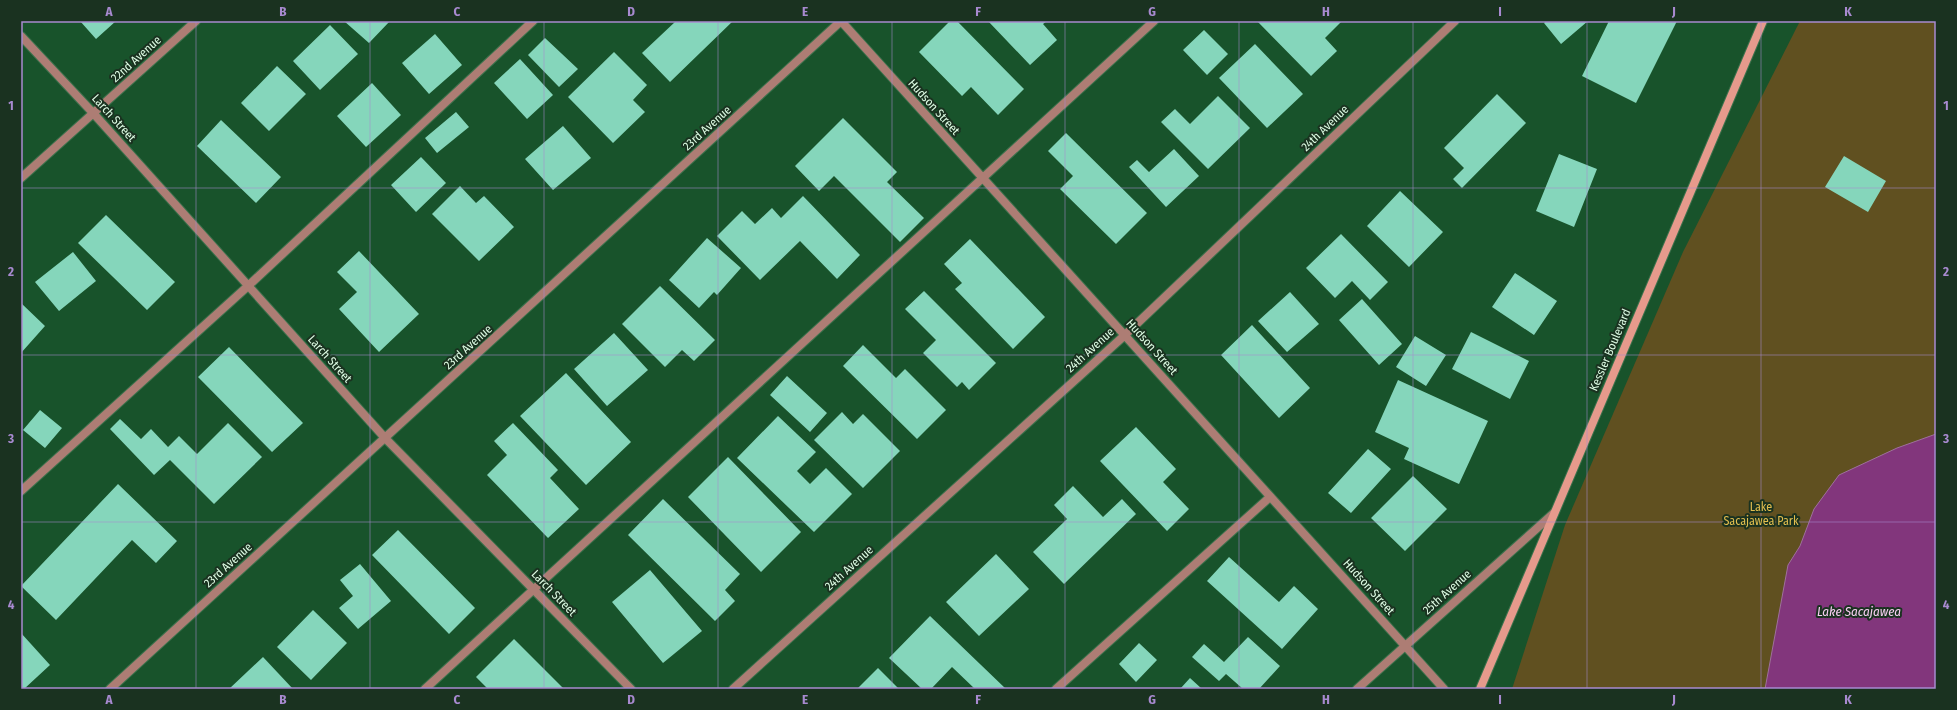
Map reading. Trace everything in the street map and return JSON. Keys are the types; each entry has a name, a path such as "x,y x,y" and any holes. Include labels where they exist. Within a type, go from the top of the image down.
{"street":[{"name":"22nd Avenue","path":"21,178 196,21"},
{"path":"21,491 248,286 533,21"},
{"name":"Hudson Street","path":"841,21 1444,689"},
{"name":"23rd Avenue","path":"110,689 841,21"},
{"path":"425,689 1154,21"},
{"name":"24th Avenue","path":"733,689 1125,335 1455,21"},
{"name":"Kessler Boulevard","path":"1480,689 1763,21"},
{"name":"Larch Street","path":"21,36 94,114 385,438 631,689"},
{"path":"1056,689 1270,497"},
{"name":"25th Avenue","path":"1357,689 1554,513"}],"green space":[{"name":"Lake Sacajawea Park","path":"1800,21 1936,21 1936,689 1512,689 1565,525 1683,252"}],"water":[{"name":"Lake Sacajawea","path":"1936,434 1936,689 1765,689 1788,565 1800,546 1814,509 1839,475 1897,448"}],"building":[{"path":"80,21 116,21 96,39"},
{"path":"344,21 390,21 369,43"},
{"path":"676,21 733,21 670,82 642,53"},
{"path":"950,21 957,21 1024,89 998,115 971,87 962,96 919,52"},
{"path":"988,21 1047,21 1043,24 1057,40 1030,65"},
{"path":"1257,21 1342,21 1325,38 1337,51 1311,76"},
{"path":"1546,21 1588,21 1561,44 1544,23"},
{"path":"1609,21 1677,21 1636,103 1582,76"},
{"path":"330,25 358,54 320,90 293,61"},
{"path":"1204,30 1228,54 1207,75 1183,50"},
{"path":"435,34 462,65 429,94 402,63"},
{"path":"545,38 578,69 559,87 528,55"},
{"path":"1255,44 1303,94 1267,128 1219,78"},
{"path":"614,52 647,85 633,100 645,112 613,143 568,97"},
{"path":"520,59 553,95 527,119 494,83"},
{"path":"277,66 306,94 269,131 241,103"},
{"path":"372,83 401,115 366,147 337,116"},
{"path":"1497,94 1526,123 1462,188 1453,179 1464,168 1444,148"},
{"path":"1218,96 1250,128 1208,169 1161,122 1175,109 1190,124"},
{"path":"456,112 469,127 437,153 425,138"},
{"path":"843,118 897,172 887,182 924,218 900,242 834,176 819,191 795,166"},
{"path":"221,120 281,177 256,203 197,146"},
{"path":"563,126 591,158 553,190 525,159"},
{"path":"1066,133 1147,213 1116,244 1060,189 1073,176 1048,151"},
{"path":"1174,149 1199,176 1166,207 1129,167 1137,160 1149,172"},
{"path":"1559,154 1597,169 1574,227 1536,211"},
{"path":"1844,156 1886,181 1868,212 1825,187"},
{"path":"421,157 446,183 416,212 391,185"},
{"path":"460,186 476,203 484,196 514,227 479,261 432,214"},
{"path":"1400,191 1443,232 1409,267 1367,226"},
{"path":"803,196 860,255 837,279 800,241 760,280 717,236 742,211 755,224 772,208 781,218"},
{"path":"106,215 175,282 147,310 78,243"},
{"path":"1341,234 1388,282 1370,300 1352,281 1335,298 1306,268"},
{"path":"707,238 741,268 717,295 714,292 699,308 669,280"},
{"path":"970,239 1045,317 1013,349 955,289 962,283 944,264"},
{"path":"359,251 419,314 379,352 339,309 357,292 337,272"},
{"path":"73,252 96,281 59,311 35,282"},
{"path":"1515,273 1557,301 1534,335 1492,307"},
{"path":"660,286 715,340 694,361 682,350 665,367 622,324"},
{"path":"924,291 996,363 969,390 962,382 957,387 923,353 936,340 905,309"},
{"path":"1290,292 1319,324 1287,352 1258,321"},
{"path":"1362,299 1402,344 1379,365 1339,320"},
{"path":"21,303 45,326 21,353"},
{"path":"1252,325 1310,388 1279,418 1221,355"},
{"path":"1471,332 1529,361 1510,399 1452,369"},
{"path":"614,333 648,370 607,406 574,369"},
{"path":"1415,336 1446,355 1426,386 1396,367"},
{"path":"863,345 896,378 905,369 946,410 917,439 843,366"},
{"path":"229,347 303,423 272,452 198,377"},
{"path":"566,373 631,442 586,485 520,416"},
{"path":"787,376 827,413 810,432 770,395"},
{"path":"1398,380 1488,421 1459,484 1404,459 1409,448 1375,432"},
{"path":"40,410 62,428 45,448 23,430"},
{"path":"842,412 853,424 863,414 900,451 863,488 814,440"},
{"path":"778,416 816,452 797,471 810,484 826,468 852,494 814,532 737,458"},
{"path":"120,419 141,439 151,429 168,447 179,436 197,454 228,423 262,457 214,504 170,460 154,475 110,429"},
{"path":"513,423 558,470 550,478 579,509 548,538 487,475 507,455 494,441"},
{"path":"1136,427 1176,469 1163,482 1189,509 1167,531 1100,461"},
{"path":"1368,449 1391,469 1351,513 1328,493"},
{"path":"728,457 801,532 761,572 688,497"},
{"path":"1413,476 1447,509 1405,551 1371,518"},
{"path":"118,484 177,541 156,563 132,540 56,620 21,586"},
{"path":"1073,486 1103,517 1122,499 1136,514 1064,584 1033,552 1067,519 1054,505"},
{"path":"663,499 740,574 725,590 735,601 715,621 628,535"},
{"path":"398,530 475,608 449,634 372,555"},
{"path":"996,554 1029,589 979,636 946,602"},
{"path":"1229,557 1279,602 1294,586 1318,609 1282,649 1207,581"},
{"path":"360,564 391,601 358,629 339,608 353,596 340,580"},
{"path":"650,570 702,631 663,663 612,602"},
{"path":"313,610 347,643 311,680 277,647"},
{"path":"930,616 1006,689 975,689 952,667 931,689 922,689 889,658"},
{"path":"21,633 50,665 24,689 21,689"},
{"path":"1248,637 1280,666 1259,689 1243,689 1226,674 1219,681 1192,657 1204,644 1224,662"},
{"path":"514,639 564,689 488,689 476,677"},
{"path":"1139,643 1157,660 1136,682 1119,664"},
{"path":"263,657 293,689 229,689"},
{"path":"878,668 899,689 857,689"},
{"path":"1190,678 1202,689 1180,689"}]}
